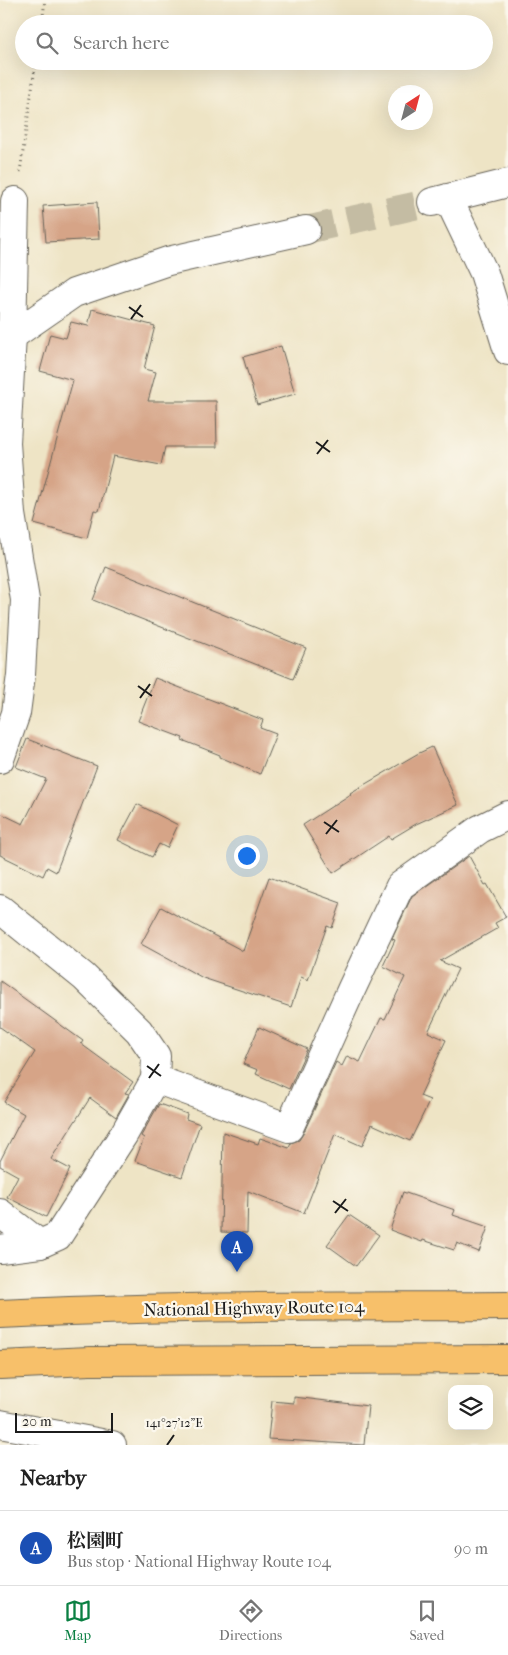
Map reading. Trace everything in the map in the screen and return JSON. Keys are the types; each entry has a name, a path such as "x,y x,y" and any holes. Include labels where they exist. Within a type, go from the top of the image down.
{"highway":[{"name":"National Highway Route 104","path":"0,1314 70,1310 508,1306"},
{"path":"0,1365 90,1361 508,1358"}],"street":[{"path":"508,183 440,200 484,273 508,351"},
{"path":"0,759 16,713 21,675 24,600 11,514 6,443 6,335 15,201"},
{"path":"6,335 74,294 168,261 306,230"},
{"path":"155,1079 289,1128 400,886 480,830 508,815"},
{"path":"0,909 84,977 139,1031 156,1056 155,1079 124,1134 58,1236 40,1244 0,1249"},
{"path":"0,1213 40,1244"},
{"path":"0,1424 112,1445"}],"path":[{"path":"43,15 45,0"},
{"path":"15,201 35,70"}],"building":[{"path":"97,202 99,239 46,242 43,206"},
{"path":"92,309 155,326 144,369 156,372 148,401 216,401 217,447 165,447 161,465 113,456 99,511 94,510 87,538 34,524 73,380 40,371 50,334 66,338 71,322 88,326"},
{"path":"281,346 295,394 257,405 243,357"},
{"path":"106,567 306,648 293,679 93,600"},
{"path":"155,678 263,720 260,728 276,734 260,774 182,740 183,738 138,721"},
{"path":"27,739 97,766 56,872 47,867 43,876 0,855 0,813 23,824 46,779 16,767"},
{"path":"432,747 458,805 416,824 391,839 389,836 333,873 303,825 350,793"},
{"path":"137,804 178,825 167,848 159,844 152,857 118,840"},
{"path":"469,856 506,917 495,923 498,928 440,961 458,969 428,1032 446,1040 420,1096 430,1100 410,1141 372,1124 362,1146 335,1134 304,1213 248,1191 247,1233 221,1232 223,1132 258,1144 260,1138 289,1148 291,1143 299,1140 336,1062 342,1066 347,1056 360,1062 381,1018 385,1019 405,977 383,966 395,940 392,939 412,896"},
{"path":"269,877 341,903 332,928 327,926 308,980 301,977 291,1007 203,978 141,944 161,907 243,951"},
{"path":"0,981 83,1041 81,1044 133,1082 125,1093 129,1094 116,1117 90,1098 51,1159 70,1169 46,1217 7,1197 18,1176 0,1166 0,1161 24,1114 4,1102 35,1052 0,1027"},
{"path":"259,1027 307,1049 289,1089 256,1074 258,1070 243,1064"},
{"path":"159,1104 187,1114 186,1119 200,1124 182,1177 135,1161 144,1138 141,1136"},
{"path":"403,1192 455,1210 453,1215 488,1227 479,1252 457,1243 454,1250 423,1240 422,1242 390,1230"},
{"path":"349,1215 379,1235 356,1266 327,1245"},
{"path":"294,1397 368,1406 364,1445 268,1439 272,1401 294,1403"}],"tunnel":[{"path":"306,230 432,202"}],"place":[{"name":"松園町","path":"237,1272"}]}
